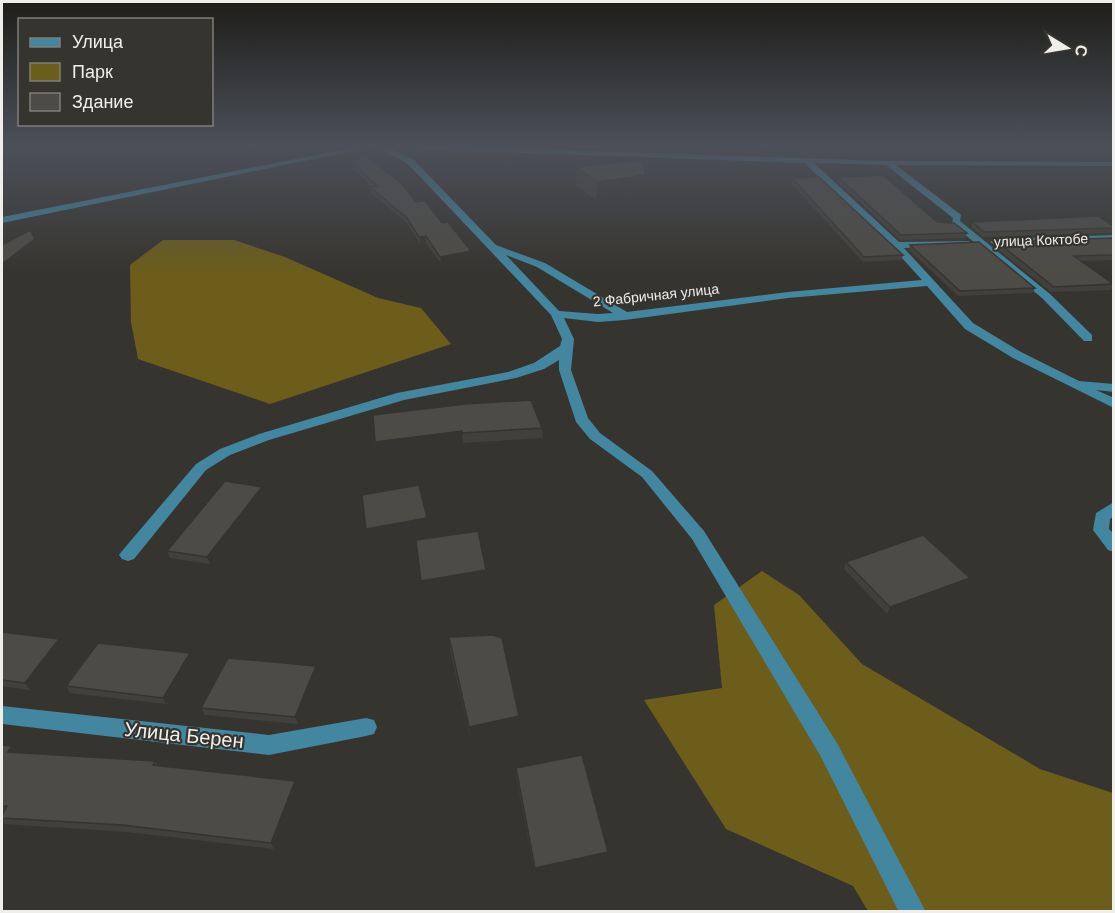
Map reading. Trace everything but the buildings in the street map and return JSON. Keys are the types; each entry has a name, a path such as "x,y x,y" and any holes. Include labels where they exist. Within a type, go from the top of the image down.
{"street":[{"path":"2,220 154,190"},
{"path":"437,190 556,314 568,339 566,370 581,419 595,436 647,474 698,535 829,750 913,912"},
{"path":"837,190 896,245 969,326 1017,355 1113,404"},
{"path":"922,190 958,217 955,222 1046,296 1088,338"},
{"name":"улица Коктобе","path":"896,245 1113,237"},
{"path":"491,247 541,265 626,316"},
{"name":"2 Фабричная улица","path":"556,314 598,318 626,316 788,295 930,283"},
{"path":"128,555 201,467 225,452 264,436 402,396 511,375 539,366 560,354 566,347"},
{"path":"1066,380 1113,388"},
{"path":"1113,507 1102,517 1101,530 1113,546"},
{"name":"Улица Берен","path":"2,715 269,745 366,728"}],"green space":[{"path":"163,240 234,240 285,257 378,298 421,308 451,344 270,404 138,359 131,322 130,265"},
{"path":"762,571 799,595 862,664 1040,769 1113,793 1113,911 868,911 853,886 726,829 644,700 722,688 714,605"}]}
